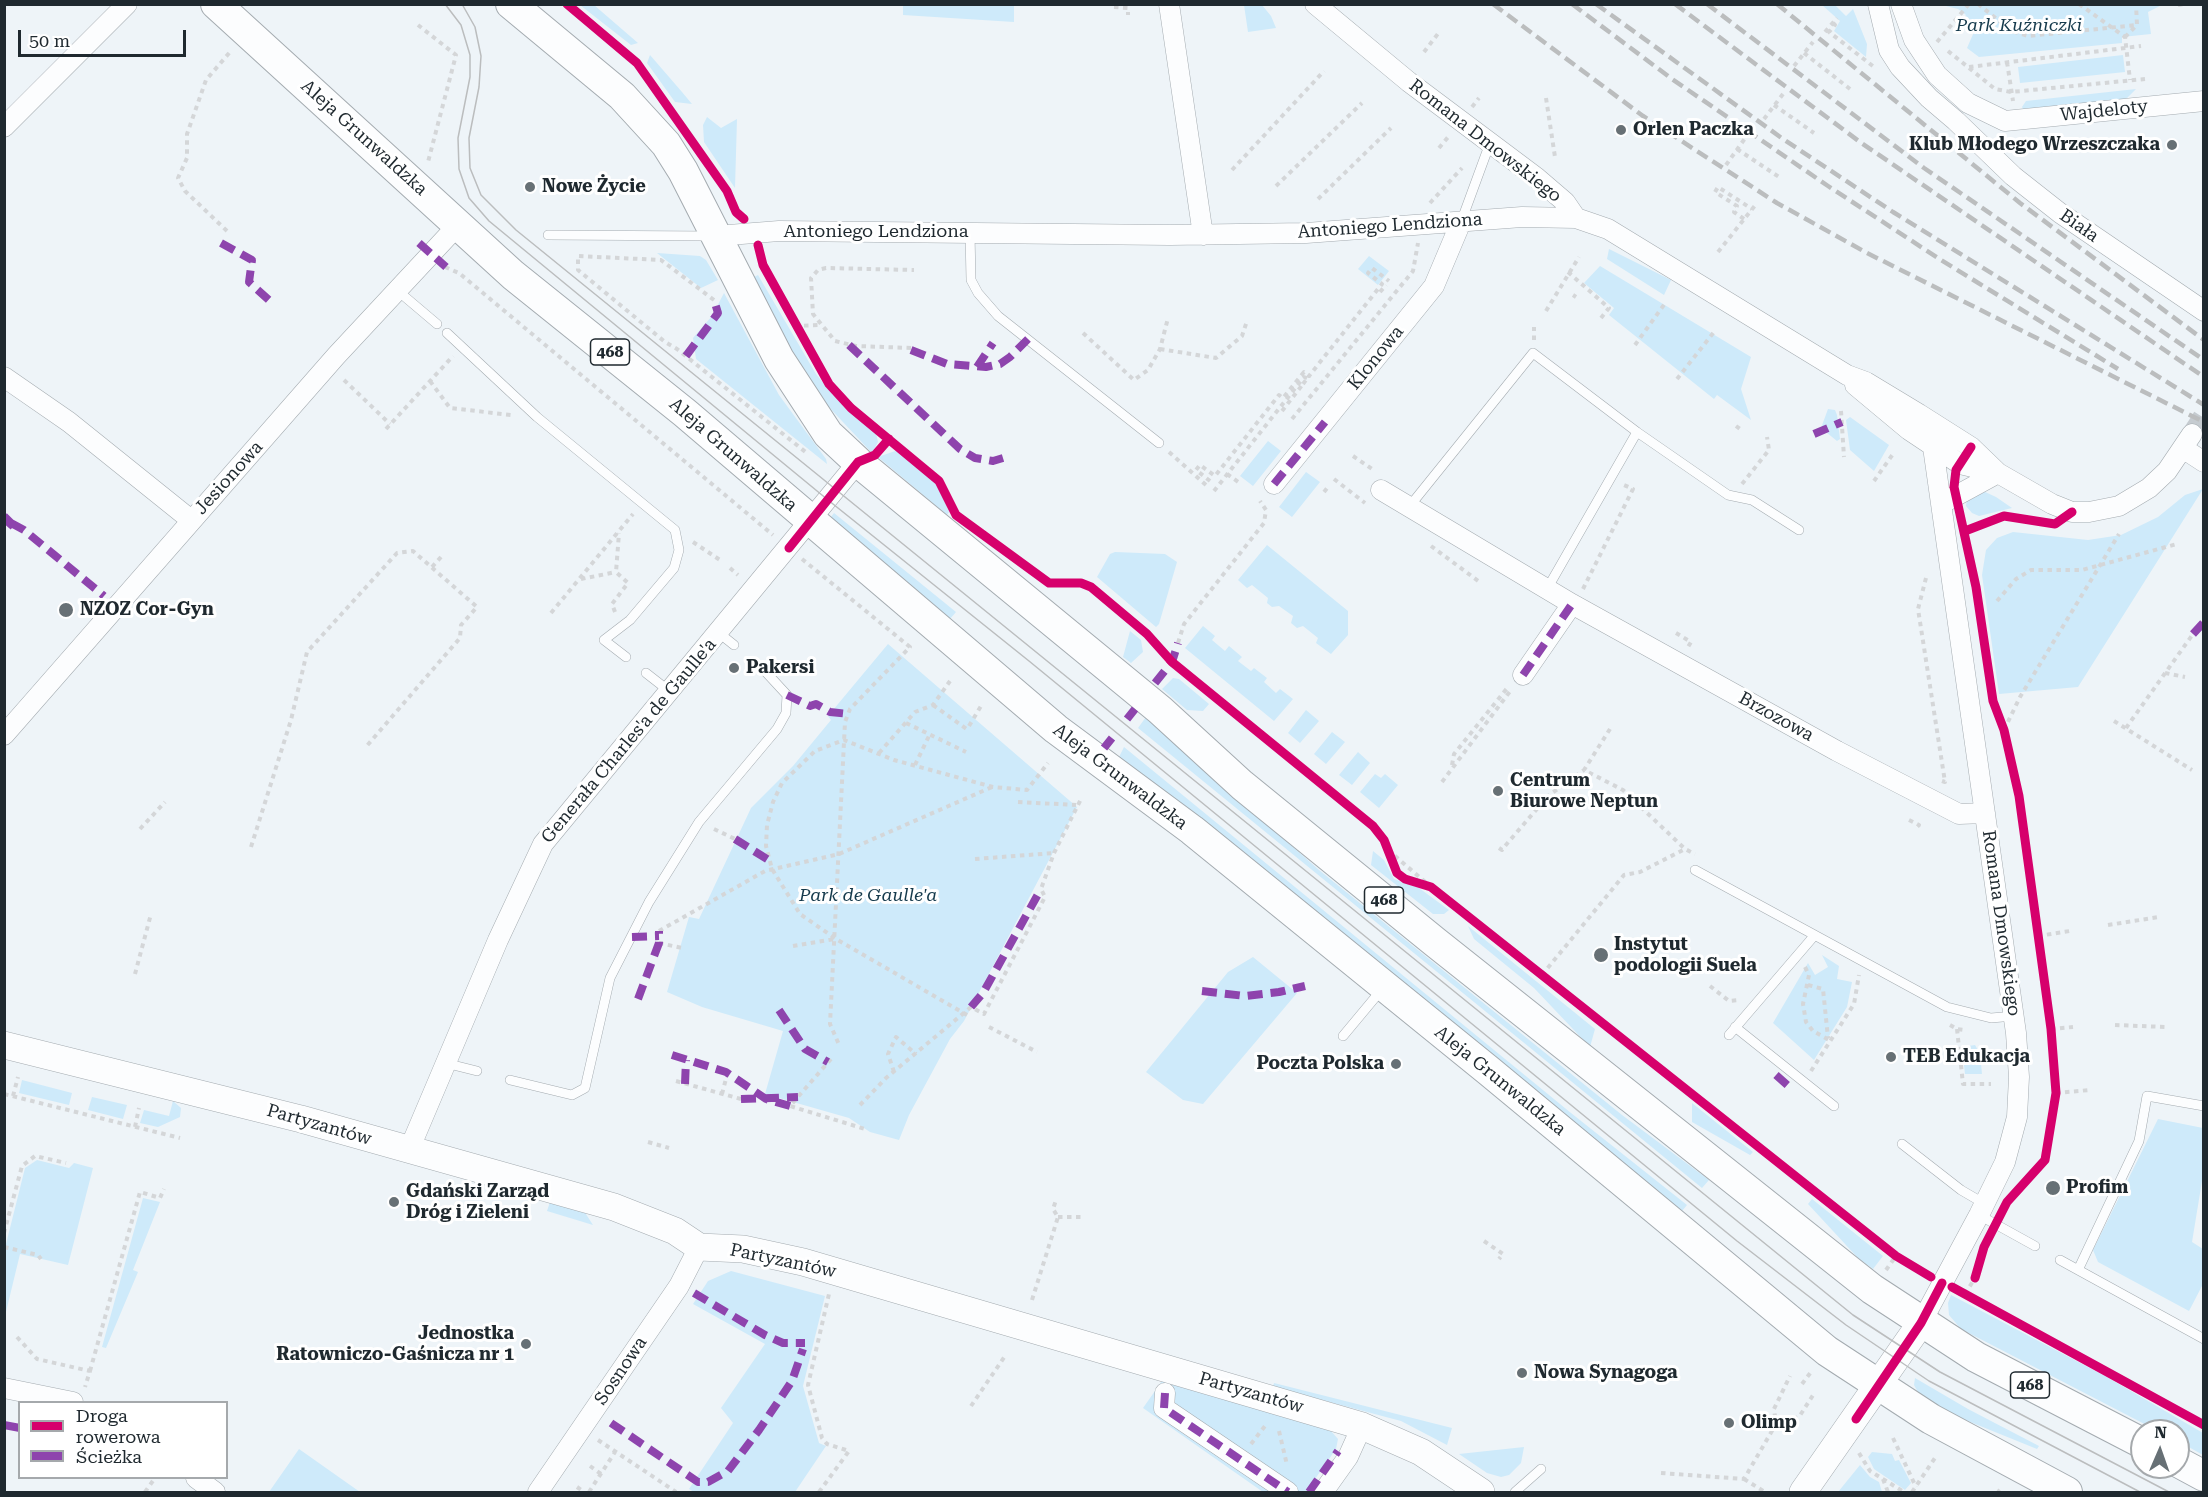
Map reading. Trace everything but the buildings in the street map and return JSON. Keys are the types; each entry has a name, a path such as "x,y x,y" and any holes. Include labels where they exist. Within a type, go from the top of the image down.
{"main road":[{"name":"Aleja Grunwaldzka","path":"216,4 513,275 686,412 810,521 1056,729 1192,830 1820,1345 1931,1419 2067,1492"},
{"name":"468","path":"511,4 595,72 649,124 683,171 779,359 811,411 828,434 858,462 1160,710 1242,785 1435,942 1845,1268 1921,1323 1976,1357 2130,1437"},
{"path":"2190,1468 2204,1476"}],"street":[{"path":"4,127 127,4"},
{"path":"1169,4 1203,235"},
{"name":"Romana Dmowskiego","path":"1315,4 1409,82 1490,142 1565,202 1576,218 1608,229 1847,375 1866,382 1971,447 1998,473 2052,504 2072,512 2089,512 2120,506 2149,488 2168,471 2188,442 2204,462"},
{"name":"Biała","path":"1878,4 1889,50 1900,67 1929,98 2013,177 2060,213 2204,311"},
{"path":"1901,4 1914,40 1937,75 1968,103 2005,121 1992,140 1991,155"},
{"name":"Wajdeloty","path":"2005,121 2204,101"},
{"name":"Antoniego Lendziona","path":"716,236 779,231 1203,235 1306,233 1522,217 1576,218"},
{"name":"Klonowa","path":"1274,484 1434,286 1461,222"},
{"name":"Jesionowa","path":"4,735 336,357 458,225"},
{"name":"Romana Dmowskiego","path":"1847,375 1861,393 1933,447 1960,464 1998,473"},
{"path":"4,377 69,422 191,520"},
{"name":"Romana Dmowskiego","path":"1921,1323 1982,1210 2004,1162 2017,1117 2019,1077 2014,1016 1933,447"},
{"name":"Generała Charles'a de Gaulle'a","path":"409,1150 445,1063 543,844 858,462"},
{"path":"1941,504 1998,473"},
{"name":"Brzozowa","path":"1381,490 1547,589 1575,600 1948,809 1965,815 1985,813"},
{"path":"1522,675 1575,600"},
{"name":"Partyzantów","path":"4,1045 301,1119 614,1207 675,1231 699,1247 743,1249 793,1260 1362,1426 1421,1452 1481,1492"},
{"name":"Sosnowa","path":"538,1492 679,1286 699,1247"},
{"path":"1803,1492 1921,1323"},
{"path":"4,1388 68,1401"},
{"path":"1165,1393 1164,1407 1288,1492"},
{"path":"1323,1492 1348,1457 1362,1426"},
{"path":"1309,1492 1338,1451"},
{"path":"197,1479 215,1492"}],"lane":[{"path":"1461,222 1490,142"},
{"path":"970,233 971,280 978,293 991,308 1159,442"},
{"name":"Antoniego Lendziona","path":"548,235 716,236"},
{"path":"398,291 437,324"},
{"path":"447,333 537,417 675,530 679,550 674,568 630,620 604,640 626,657"},
{"path":"1409,507 1533,353 1637,432 1732,497 1752,500 1798,530"},
{"path":"1547,589 1637,432"},
{"path":"719,633 734,645"},
{"path":"510,1080 572,1095 585,1088 610,978 659,884 699,822 777,729 786,713 787,695 763,669"},
{"path":"646,673 669,691"},
{"path":"1695,870 1947,1007 1991,1018 2014,1016"},
{"path":"1729,1035 1814,936"},
{"path":"1343,1036 1384,986"},
{"path":"1736,1027 1834,1106"},
{"path":"445,1063 477,1071"},
{"path":"2078,1270 2139,1141 2147,1096 2204,1106"},
{"path":"1902,1144 1961,1190 1982,1210 2035,1246"},
{"path":"2060,1260 2204,1339"},
{"path":"1515,1492 1541,1469"}],"path":[{"path":"1936,42 1969,4"},
{"path":"1978,4 2012,31 2028,36 2137,25"},
{"path":"2079,4 2125,37 2130,80"},
{"path":"2125,37 2137,25 2136,4"},
{"path":"2178,6 2184,4"},
{"path":"1114,7 1128,8 1128,15"},
{"path":"1825,32 1837,18"},
{"path":"1833,23 1835,25 1830,32 1870,64"},
{"path":"418,25 456,56 428,162"},
{"path":"1424,52 1440,31"},
{"path":"1931,38 1995,89 2012,92 2145,79"},
{"path":"1794,66 1813,42"},
{"path":"1968,67 2140,46"},
{"path":"227,231 185,191 178,178 187,158 187,134 206,80 230,52"},
{"path":"1804,53 1850,89"},
{"path":"1232,170 1324,71"},
{"path":"1764,119 1783,94"},
{"path":"1546,98 1555,157"},
{"path":"1276,186 1362,103"},
{"path":"1774,105 1814,133"},
{"path":"1318,199 1391,128"},
{"path":"1726,165 1746,137"},
{"path":"1737,149 1779,177"},
{"path":"1423,210 1462,168"},
{"path":"1744,219 1734,212 1737,206 1715,192 1718,187 1752,209"},
{"path":"1718,252 1758,203"},
{"path":"1292,419 1413,270 1418,239"},
{"path":"1546,311 1579,257"},
{"path":"446,267 459,273 910,647 850,709 845,722 830,1024 840,1047"},
{"path":"1282,411 1382,284 1368,273 1371,268 1387,283 1380,292"},
{"path":"911,348 845,344 835,341 820,325 811,308 811,278 818,270 914,270"},
{"path":"1568,272 1609,308 1601,318"},
{"path":"706,294 714,300"},
{"path":"1635,345 1666,302"},
{"path":"1083,333 1134,380 1148,370 1160,349 1168,318"},
{"path":"1160,349 1216,358 1242,336 1247,321"},
{"path":"795,326 820,325"},
{"path":"1677,379 1714,332"},
{"path":"386,429 462,347"},
{"path":"1159,442 1208,483 1196,470 1200,465 1215,476 1279,395 1283,398 1304,372 1310,378"},
{"path":"1214,491 1304,377 1310,378"},
{"path":"430,381 450,408 537,417"},
{"path":"360,396 390,424"},
{"path":"1841,411 1844,458"},
{"path":"1732,497 1768,450 1767,437"},
{"path":"1874,481 1893,454"},
{"path":"1227,474 1241,484"},
{"path":"1334,479 1363,502"},
{"path":"1324,492 1328,487"},
{"path":"1575,600 1633,489 1628,487"},
{"path":"1178,643 1184,624 1264,523 1266,510 1260,501"},
{"path":"551,613 643,503"},
{"path":"675,530 720,560"},
{"path":"616,572 619,532"},
{"path":"2004,730 2020,697 2119,534"},
{"path":"1997,601 2016,579 2031,570 2082,570 2099,567 2177,544"},
{"path":"251,847 291,720 307,652 397,553 413,551 477,607 461,625 460,638 365,748"},
{"path":"432,567 441,557"},
{"path":"616,572 628,583 612,604 614,612 630,620"},
{"path":"579,579 616,572"},
{"path":"1926,578 1918,609 1945,782"},
{"path":"1676,633 1691,642 1690,644"},
{"path":"2126,728 2193,634"},
{"path":"2165,673 2185,677"},
{"path":"1452,767 1454,754 1505,690 1522,675"},
{"path":"879,753 915,712 933,705 950,681"},
{"path":"1442,782 1509,693"},
{"path":"933,705 969,728 981,706"},
{"path":"2114,721 2192,770"},
{"path":"906,723 966,752"},
{"path":"1500,848 1502,850 1548,796 1584,770 1610,729"},
{"path":"915,765 929,736"},
{"path":"965,1015 836,939 800,914 772,869 766,846 767,825 782,783 815,751 844,740 915,765 993,787 1027,790 1048,763"},
{"path":"1542,975 1624,875 1640,872 1685,849 1623,790 1584,770"},
{"path":"658,931 772,869 839,854 993,787"},
{"path":"860,1105 894,1071 965,1015 970,1007 984,1014 1045,897 1041,889 1053,853 1081,799"},
{"path":"141,829 165,802"},
{"path":"1018,802 1076,805"},
{"path":"1909,820 1918,825 1917,827"},
{"path":"699,822 735,839"},
{"path":"1388,850 1401,876 1431,887"},
{"path":"1388,850 1431,887"},
{"path":"975,859 1053,853"},
{"path":"135,974 151,914"},
{"path":"2108,925 2159,917"},
{"path":"2038,936 2070,931"},
{"path":"793,945 836,939"},
{"path":"659,943 682,948"},
{"path":"1803,965 1809,975 1803,1004 1806,1022 1818,1035 1829,1039"},
{"path":"1808,985 1823,989 1829,1039"},
{"path":"1710,986 1729,1001 1737,999"},
{"path":"1815,1067 1829,1039 1854,1004"},
{"path":"2115,1025 2166,1027"},
{"path":"2051,1029 2073,1026"},
{"path":"989,1027 1037,1052"},
{"path":"1957,1029 1963,1084 1991,1084"},
{"path":"894,1071 888,1054 896,1037 916,1054"},
{"path":"831,1059 790,1106 866,1129"},
{"path":"722,1094 728,1071"},
{"path":"13,1096 18,1077"},
{"path":"676,1081 741,1099"},
{"path":"2056,1093 2090,1090"},
{"path":"4,1094 180,1138"},
{"path":"135,1127 139,1108"},
{"path":"648,1142 669,1148"},
{"path":"4,1233 22,1166 35,1156 66,1163"},
{"path":"86,1387 140,1192 160,1198 164,1189"},
{"path":"1056,1200 1053,1209 1058,1216"},
{"path":"1058,1216 1082,1217"},
{"path":"1032,1300 1058,1216"},
{"path":"1484,1241 1503,1254 1499,1258"},
{"path":"4,1247 38,1256 41,1259"},
{"path":"1965,1294 1975,1278"},
{"path":"819,1492 849,1451 827,1444 822,1438 808,1385 829,1294"},
{"path":"17,1338 37,1359 90,1371"},
{"path":"971,1406 1005,1356"},
{"path":"1802,1384 1811,1372"},
{"path":"1744,1479 1776,1424 1774,1409 1790,1376"},
{"path":"1776,1424 1799,1417 1815,1392"},
{"path":"1279,1431 1289,1472"},
{"path":"1893,1438 1916,1487"},
{"path":"598,1440 676,1492"},
{"path":"589,1492 615,1452"},
{"path":"1912,1492 1936,1455"},
{"path":"1863,1458 1870,1471 1904,1492"},
{"path":"591,1466 601,1474"},
{"path":"1661,1473 1744,1479 1765,1492"},
{"path":"145,1492 154,1479"},
{"path":"1883,1479 1888,1492"},
{"path":"577,1487 584,1492"}],"green space":[{"path":"580,5 594,5 638,43 631,45"},
{"path":"903,5 1014,5 1014,22 903,15"},
{"path":"1244,5 1262,5 1271,16 1276,28 1248,32"},
{"path":"1822,5 1835,5 1846,16 1853,9 1867,44 1866,57 1834,31 1840,21"},
{"name":"Park Kuźniczki","path":"1942,5 2162,5 2148,12 2151,34 2122,37 2122,43 1979,57 1967,48 1974,32 1970,23 1964,18 1966,15 1958,9"},
{"path":"650,55 692,104 675,102 647,63"},
{"path":"2123,55 2125,72 2020,83 2018,67"},
{"path":"2136,89 2124,101 2024,111 2022,107 2026,101"},
{"path":"707,117 721,128 737,119 735,188 704,142 703,125"},
{"path":"1609,249 1671,280 1664,295 1607,259"},
{"path":"657,253 700,256 706,260 718,280 701,288"},
{"path":"1369,256 1389,271 1378,285 1358,269"},
{"path":"1600,266 1751,357 1741,389 1751,420 1717,395 1714,399 1609,315 1614,308 1584,283"},
{"path":"758,275 816,374 834,396 876,433 878,442 872,453 826,404 794,357 752,278"},
{"path":"724,293 779,395 826,459 827,464 696,359 693,338 712,316"},
{"path":"1828,409 1835,410 1837,415 1840,439 1837,441 1821,428"},
{"path":"1850,417 1889,445 1874,471 1850,450 1846,420"},
{"path":"1268,441 1281,451 1253,486 1240,476"},
{"path":"898,450 938,485 949,512 947,515 878,457"},
{"path":"1306,472 1320,482 1292,517 1279,507"},
{"path":"2203,489 2078,687 1999,694 1982,575 1986,550 1997,538 2013,532 2088,540 2121,535 2158,517 2185,495"},
{"path":"1983,491 2012,508 1979,516 1972,513 1966,506 1967,499"},
{"path":"834,513 956,612 950,619 832,522 831,517"},
{"path":"1267,545 1348,611 1348,635 1331,654 1316,643 1318,638 1303,626 1297,628 1291,623 1293,616 1279,606 1272,607 1267,603 1268,598 1252,585 1247,588 1238,580"},
{"path":"1115,552 1165,554 1177,562 1159,624 1156,627 1097,577 1110,554"},
{"path":"1203,626 1215,636 1212,640 1225,651 1229,646 1242,657 1238,661 1251,671 1254,668 1267,678 1264,682 1276,693 1280,689 1293,699 1274,721 1185,648"},
{"path":"1130,631 1141,640 1143,652 1131,663 1123,657"},
{"name":"Park de Gaulle'a","path":"888,644 1077,807 964,1021 950,1039 909,1115 899,1140 870,1132 849,1118 765,1094 783,1031 702,1007 667,992 689,917 699,919 751,808 793,766 831,720 828,716"},
{"path":"1173,678 1179,679 1209,704 1203,711 1187,710 1162,689"},
{"path":"1306,710 1319,721 1300,743 1288,733"},
{"path":"1146,717 1319,870 1622,1115 1709,1180 1702,1188 1138,728"},
{"path":"1332,732 1345,742 1326,764 1314,754"},
{"path":"1124,747 1571,1113 1687,1205 1682,1211 1353,941 1119,757"},
{"path":"1358,752 1370,763 1352,785 1339,775"},
{"path":"1375,774 1381,778 1385,774 1398,785 1379,808 1360,792"},
{"path":"1373,851 1384,860 1394,879 1419,888 1449,910 1444,914 1433,914 1371,865"},
{"path":"1468,926 1595,1029 1590,1047 1534,988 1474,939"},
{"path":"1822,955 1839,966 1837,979 1852,982 1847,1007 1814,1060 1773,1023 1808,963 1815,975 1828,967"},
{"path":"1253,957 1297,993 1203,1104 1183,1100 1146,1072 1228,972"},
{"path":"1975,1045 1980,1054 1982,1074 1965,1074 1962,1047"},
{"path":"22,1080 72,1093 69,1105 19,1093"},
{"path":"92,1097 127,1105 123,1119 88,1110"},
{"path":"173,1101 181,1108 180,1117 158,1127 140,1123 144,1110 169,1116"},
{"path":"1692,1103 1753,1152 1750,1155 1692,1122"},
{"path":"2158,1119 2203,1128 2203,1175 2192,1242 2203,1249 2203,1284 2189,1311 2098,1262 2093,1250"},
{"path":"37,1160 69,1168 74,1163 93,1168 68,1265 20,1254 5,1316 5,1248 25,1168"},
{"path":"143,1198 160,1202 133,1270 138,1272 106,1348 102,1347"},
{"path":"1812,1199 1883,1256 1873,1269 1858,1258 1808,1204"},
{"path":"550,1202 584,1211 593,1225 547,1211"},
{"path":"731,1271 825,1296 803,1386 819,1443 826,1446 795,1492 694,1492 689,1489 733,1423 721,1408 765,1344 693,1304 708,1281"},
{"path":"1951,1295 2105,1376 2179,1419 2135,1419 1961,1329 1949,1315 1948,1303"},
{"path":"1915,1378 2039,1446 2037,1449 1953,1415 1919,1394 1914,1385"},
{"path":"1162,1381 1331,1431 1338,1439 1336,1449 1306,1492 1263,1492 1143,1408"},
{"path":"1274,1383 1452,1428 1447,1445 1401,1421 1273,1387"},
{"path":"2190,1425 2203,1433 2203,1455 2190,1448"},
{"path":"1524,1447 1521,1463 1509,1475 1501,1477 1487,1473 1459,1454"},
{"path":"299,1449 360,1492 269,1492"},
{"path":"1872,1452 1892,1454 1895,1461 1899,1460 1911,1483 1905,1490 1874,1469 1868,1457"},
{"path":"1860,1465 1870,1477 1879,1482 1882,1492 1838,1492"}],"tunnel":[{"path":"2192,434 2204,415"}],"tram line":[{"path":"445,4 461,25 470,55 470,77 458,138 459,169 469,198 489,221 1737,1241 1846,1325 1929,1381 2140,1492"},
{"path":"462,4 475,27 481,56 479,87 469,138 470,168 481,195 516,230 1853,1315 1940,1372 2169,1492"}],"railway":[{"path":"1493,4 1643,116 1777,203 1867,253 2204,422"},
{"path":"1572,4 1672,79 1828,186 1941,260 2118,369"},
{"path":"1596,4 1783,139 1893,212 2204,405"},
{"path":"1675,4 1860,142 2204,377"},
{"path":"1707,4 1924,168 2204,360"},
{"path":"1777,4 2020,203 2204,340"}],"marked path":[{"path":"221,243 252,260 249,282 270,301"},
{"path":"419,243 446,267"},
{"path":"686,356 718,313 714,300"},
{"path":"911,350 947,364 986,367 1000,364 1028,339"},
{"path":"977,367 993,343"},
{"path":"849,345 960,449 975,458 993,461 1003,458"},
{"path":"1274,484 1325,422"},
{"path":"1814,434 1842,422"},
{"path":"4,516 11,523 4,531"},
{"path":"11,523 24,530 104,596"},
{"path":"1523,675 1572,604"},
{"path":"2193,634 2204,622"},
{"path":"1155,683 1172,662 1178,643"},
{"path":"787,695 810,706 816,704 830,712 849,714"},
{"path":"1127,719 1135,709"},
{"path":"1104,748 1112,738"},
{"path":"735,839 770,861"},
{"path":"971,1007 983,993 1041,889"},
{"path":"638,999 659,943 659,931"},
{"path":"632,937 659,936"},
{"path":"1202,991 1245,996 1305,986"},
{"path":"779,1010 805,1049 828,1062"},
{"path":"672,1055 726,1072 766,1099 790,1106"},
{"path":"685,1084 686,1060"},
{"path":"1776,1075 1793,1090"},
{"path":"741,1099 798,1097"},
{"path":"694,1293 765,1335 783,1343 805,1343"},
{"path":"611,1423 698,1482 708,1482 728,1471 759,1430 792,1381 803,1349"},
{"path":"1165,1393 1164,1408 1288,1492"},
{"path":"4,1425 18,1428"},
{"path":"1309,1492 1338,1451"}],"cycle path":[{"path":"567,4 637,63 727,191 736,212 744,219"},
{"path":"758,245 763,265 829,384 851,408 939,481 956,515 1049,583 1081,583 1091,587 1147,634 1172,662 1373,826 1384,840 1397,873 1405,879 1431,887 1896,1256 1931,1277"},
{"path":"789,548 858,462 875,455 889,439"},
{"path":"1971,447 1956,470 1954,487 1976,587 1993,701 2004,730 2019,796 2051,1029 2056,1093 2045,1160 2007,1202 1984,1247 1975,1278"},
{"path":"1965,531 2004,516 2055,524 2072,512"},
{"path":"1856,1419 1921,1323 1942,1283"},
{"path":"1952,1287 2204,1425"}],"place":[{"name":"Orlen Paczka","path":"1621,130"},
{"name":"Klub Młodego Wrzeszczaka","path":"2172,145"},
{"name":"Nowe Życie","path":"530,187"},
{"name":"NZOZ Cor-Gyn","path":"66,610"},
{"name":"Pakersi","path":"734,668"},
{"name":"Centrum Biurowe Neptun","path":"1498,791"},
{"name":"Instytut podologii Suela","path":"1601,955"},
{"name":"TEB Edukacja","path":"1891,1057"},
{"name":"Poczta Polska","path":"1396,1064"},
{"name":"Profim","path":"2053,1188"},
{"name":"Gdański Zarząd Dróg i Zieleni","path":"394,1202"},
{"name":"Jednostka Ratowniczo-Gaśnicza nr 1","path":"526,1344"},
{"name":"Nowa Synagoga","path":"1522,1373"},
{"name":"Olimp","path":"1729,1423"}]}
